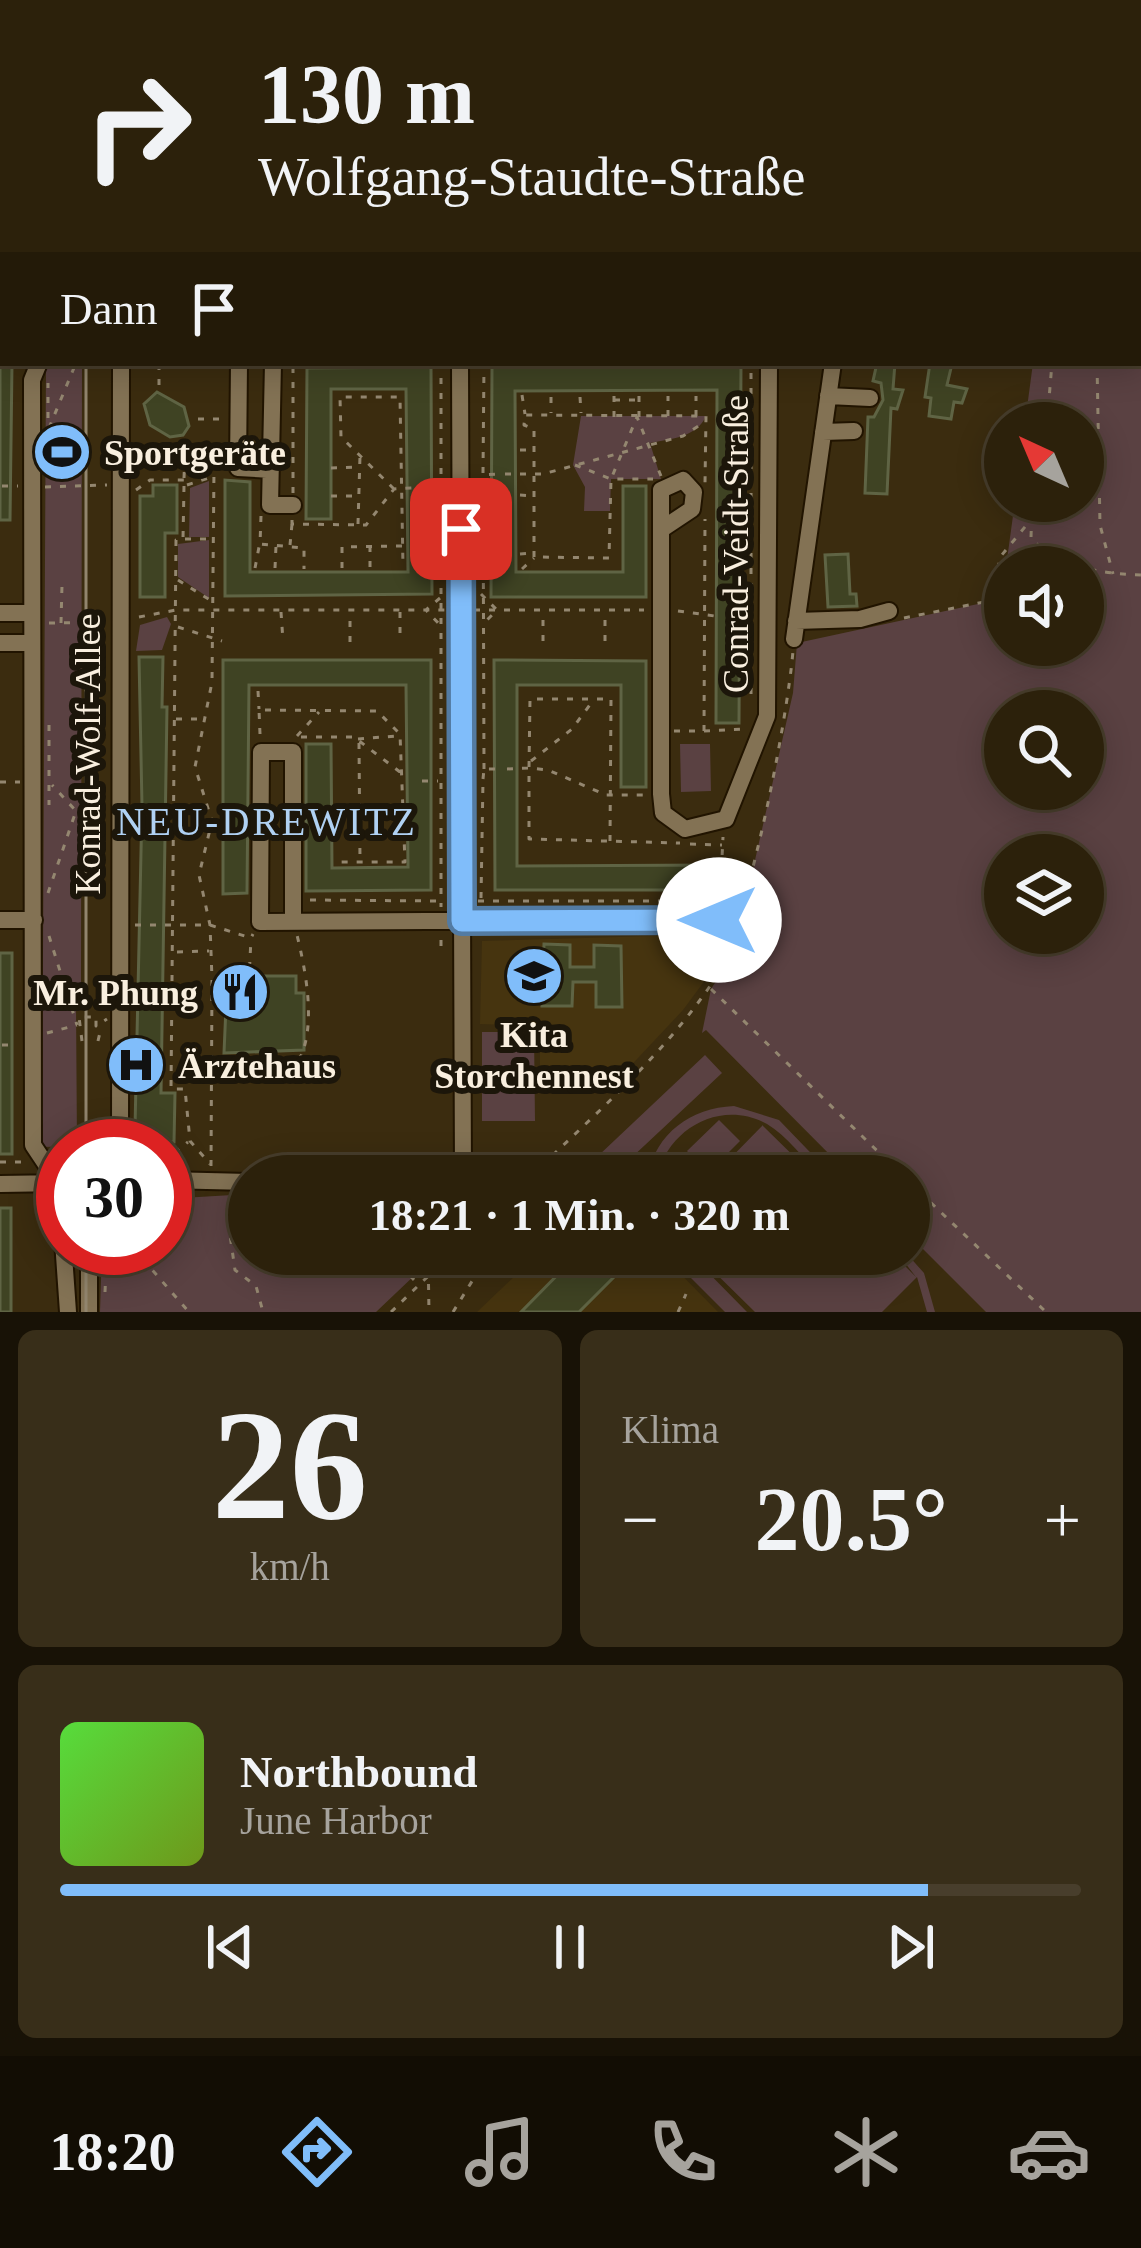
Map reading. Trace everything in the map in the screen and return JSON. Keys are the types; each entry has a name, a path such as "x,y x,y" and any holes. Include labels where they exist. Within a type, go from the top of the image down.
{"street":[{"name":"Konrad-Wolf-Allee","path":"36,1149 32,380 39,366"},
{"name":"Konrad-Wolf-Allee","path":"121,366 128,487 120,924 127,1119"},
{"path":"238,366 238,468 271,470"},
{"path":"273,366 270,505 292,515"},
{"path":"460,366 464,1155"},
{"name":"Conrad-Veidt-Straße","path":"724,821 737,802 767,716 770,366"},
{"path":"833,366 795,630 894,615"},
{"path":"828,396 870,398"},
{"path":"823,432 854,431"},
{"path":"662,529 692,509 695,498 683,480 661,485 663,813 685,829 724,821"},
{"path":"0,613 32,613"},
{"path":"0,644 32,643"},
{"path":"293,922 294,745 261,752 255,930 293,922 462,921 719,910"},
{"path":"0,920 34,928"},
{"path":"192,1176 228,1177"},
{"path":"0,1184 36,1184"},
{"name":"Konrad-Wolf-Allee","path":"66,1275 68,1312"},
{"path":"89,1275 89,1312"}],"path":[{"path":"49,430 75,366"},
{"path":"159,366 159,386"},
{"path":"289,546 293,366"},
{"path":"441,366 441,946"},
{"path":"484,366 484,769"},
{"path":"751,366 751,696"},
{"path":"1049,402 1052,366"},
{"path":"1097,366 1100,525 1113,574"},
{"path":"521,395 524,424 534,430 536,475 534,555 522,569"},
{"path":"668,396 668,416"},
{"path":"697,396 697,416"},
{"path":"394,489 340,437 340,397 400,397 403,566"},
{"path":"551,397 551,416"},
{"path":"580,397 581,416"},
{"path":"603,569 610,546 611,479 638,417 639,398 614,397 614,416"},
{"path":"525,415 706,416 704,731"},
{"path":"574,464 611,479 661,485 638,417"},
{"path":"197,418 238,418"},
{"path":"483,475 536,475 683,436 705,422"},
{"path":"520,450 535,450"},
{"path":"183,539 185,454"},
{"path":"358,526 360,454"},
{"path":"332,468 359,467"},
{"path":"211,1173 210,925 199,875 212,821 194,766 212,682 214,468"},
{"path":"2,486 128,487 150,480 184,483 214,476"},
{"path":"292,515 358,526 366,524 394,489 412,488"},
{"path":"419,488 441,488"},
{"path":"520,495 535,496"},
{"path":"332,496 358,496"},
{"path":"610,496 621,496"},
{"path":"610,522 621,521"},
{"path":"1029,522 1031,538 1042,550 1113,574 1141,575"},
{"path":"894,615 988,602 1001,556 1029,522"},
{"path":"521,525 535,525"},
{"path":"188,1119 185,1089 171,1089 176,540 213,539"},
{"path":"255,568 260,544"},
{"path":"275,568 273,545 304,548 304,569"},
{"path":"610,546 621,545"},
{"path":"370,546 370,568"},
{"path":"342,568 342,547 403,546"},
{"path":"520,554 606,558 619,567"},
{"path":"544,557 544,570"},
{"path":"573,558 574,569"},
{"path":"176,579 213,602"},
{"path":"62,585 62,623"},
{"path":"481,594 497,610"},
{"path":"426,610 441,596"},
{"path":"176,610 662,610 722,616"},
{"path":"281,610 283,641"},
{"path":"350,610 350,642"},
{"path":"400,610 400,641"},
{"path":"426,610 441,626"},
{"path":"481,627 497,610"},
{"path":"543,610 543,641"},
{"path":"605,610 605,641"},
{"path":"176,626 222,641"},
{"path":"554,1155 648,1063 709,987 742,905 789,692 795,630"},
{"path":"258,691 261,752"},
{"path":"529,765 584,718 594,699"},
{"path":"610,842 611,699 530,700 529,839 610,842 722,845"},
{"path":"259,710 377,711 400,736 400,772"},
{"path":"294,745 321,711"},
{"path":"704,724 746,729 751,716"},
{"path":"176,719 202,719"},
{"path":"660,731 711,727"},
{"path":"294,745 400,736"},
{"path":"337,862 405,862 405,781 357,740"},
{"path":"357,740 360,862"},
{"path":"507,769 529,765 611,795 661,794"},
{"path":"405,781 415,781"},
{"path":"44,782 76,811 47,895"},
{"path":"360,819 405,804"},
{"path":"176,812 201,814 212,821"},
{"path":"461,901 719,910 724,821"},
{"path":"292,900 442,901"},
{"path":"212,1067 296,1065 306,1050 306,971 293,922"},
{"path":"120,924 255,930 249,978 212,979"},
{"path":"34,928 50,936 82,1041"},
{"path":"175,952 210,951"},
{"path":"709,987 881,1155"},
{"path":"78,1025 79,1017 93,1017 101,1026"},
{"path":"98,1041 101,1019 123,1019"},
{"path":"47,1034 78,1025"},
{"path":"192,1144 211,1173"},
{"path":"0,1162 32,1162"},
{"path":"930,1202 1046,1312"},
{"path":"104,1312 106,1275"},
{"path":"157,1275 189,1312"},
{"path":"242,1275 256,1286 262,1312"},
{"path":"409,1275 419,1285"},
{"path":"453,1312 478,1275"},
{"path":"391,1312 428,1276"},
{"path":"428,1276 429,1312"},
{"path":"678,1312 686,1294"}],"shaded area":[{"path":"46,366 82,366 81,982 76,1002 77,1119 42,1119"},
{"path":"1033,366 1141,366 1141,1312 986,1312 930,1256 930,1155 830,1155 706,1030 702,1033 711,989 724,969 745,904 793,693 797,643 984,603 984,666 1104,666 1104,546 1009,546 1012,522 1104,522 1104,402 1028,402"},
{"path":"581,416 706,416 690,433 650,443 661,479 611,479 610,511 584,511 585,487 573,465"},
{"path":"209,481 209,537 189,537 190,488"},
{"path":"209,540 209,598 178,577 178,544"},
{"path":"167,617 171,624 162,650 136,651 140,625"},
{"path":"680,744 710,744 711,791 681,792"},
{"path":"720,934 703,983 623,1074 604,1081 540,1081 540,1026 480,1024 482,941"},
{"path":"482,1032 534,1032 535,1121 482,1121"},
{"path":"705,1055 722,1073 634,1155 599,1155"},
{"path":"734,1106 779,1120 813,1155 801,1155 767,1124 732,1115 699,1123 666,1155 655,1155 678,1126"},
{"path":"719,1120 740,1141 726,1155 687,1151"},
{"path":"763,1125 793,1155 734,1155"},
{"path":"228,1195 228,1275 415,1275 376,1312 100,1312 101,1275 192,1275 192,1197"},
{"path":"516,1275 682,1275 718,1312 477,1312"},
{"path":"688,1275 711,1275 747,1312 725,1312"},
{"path":"717,1275 925,1275 935,1312 927,1312 917,1277 882,1312 755,1312"}],"building":[{"path":"0,366 12,366 10,520 0,520"},
{"path":"492,366 741,366 739,723 716,723 717,390 515,391 516,572 623,572 623,486 646,486 646,597 491,597"},
{"path":"876,366 895,366 893,389 903,390 897,409 891,408 887,494 865,493 868,417 874,417 883,400 881,383 873,381"},
{"path":"930,366 951,368 947,385 967,389 962,403 954,402 951,419 929,416 931,398 925,397"},
{"path":"431,367 432,594 225,596 225,480 250,482 250,572 408,572 406,389 331,389 331,519 306,519 307,368"},
{"path":"157,392 184,407 189,426 183,435 170,437 150,425 144,404"},
{"path":"153,485 177,485 177,533 165,533 165,597 140,597 140,496 153,496"},
{"path":"848,554 850,594 856,594 857,606 828,607 825,555"},
{"path":"139,657 163,657 162,707 167,707 161,1093 175,1093 174,1119 135,1119 142,806"},
{"path":"223,660 431,660 431,890 306,891 306,744 331,744 332,868 408,867 406,685 249,685 247,893 223,894"},
{"path":"494,660 646,661 646,787 621,787 621,685 517,685 517,866 715,865 715,890 495,890"},
{"path":"544,944 570,945 570,967 594,967 594,945 621,946 622,1007 596,1007 596,982 573,982 572,1006 542,1006"},
{"path":"0,953 12,953 12,1154 0,1154"},
{"path":"251,976 296,976 296,993 304,993 304,1050 224,1053 227,983 251,983"},
{"path":"0,1208 11,1208 11,1312 0,1312"},
{"path":"557,1275 616,1275 579,1312 521,1312"}],"tram line":[{"path":"86,366 86,1119"},
{"path":"86,1275 86,1312"}],"place":[{"name":"Sportgeräte","path":"62,452"},
{"name":"Kita Storchennest","path":"534,976"},
{"name":"Mr. Phung","path":"240,992"},
{"name":"Ärztehaus","path":"136,1065"}],"district":[{"name":"NEU-DREWITZ","path":"267,821"}],"route":[{"path":"461,529 462,921 719,920"}]}
